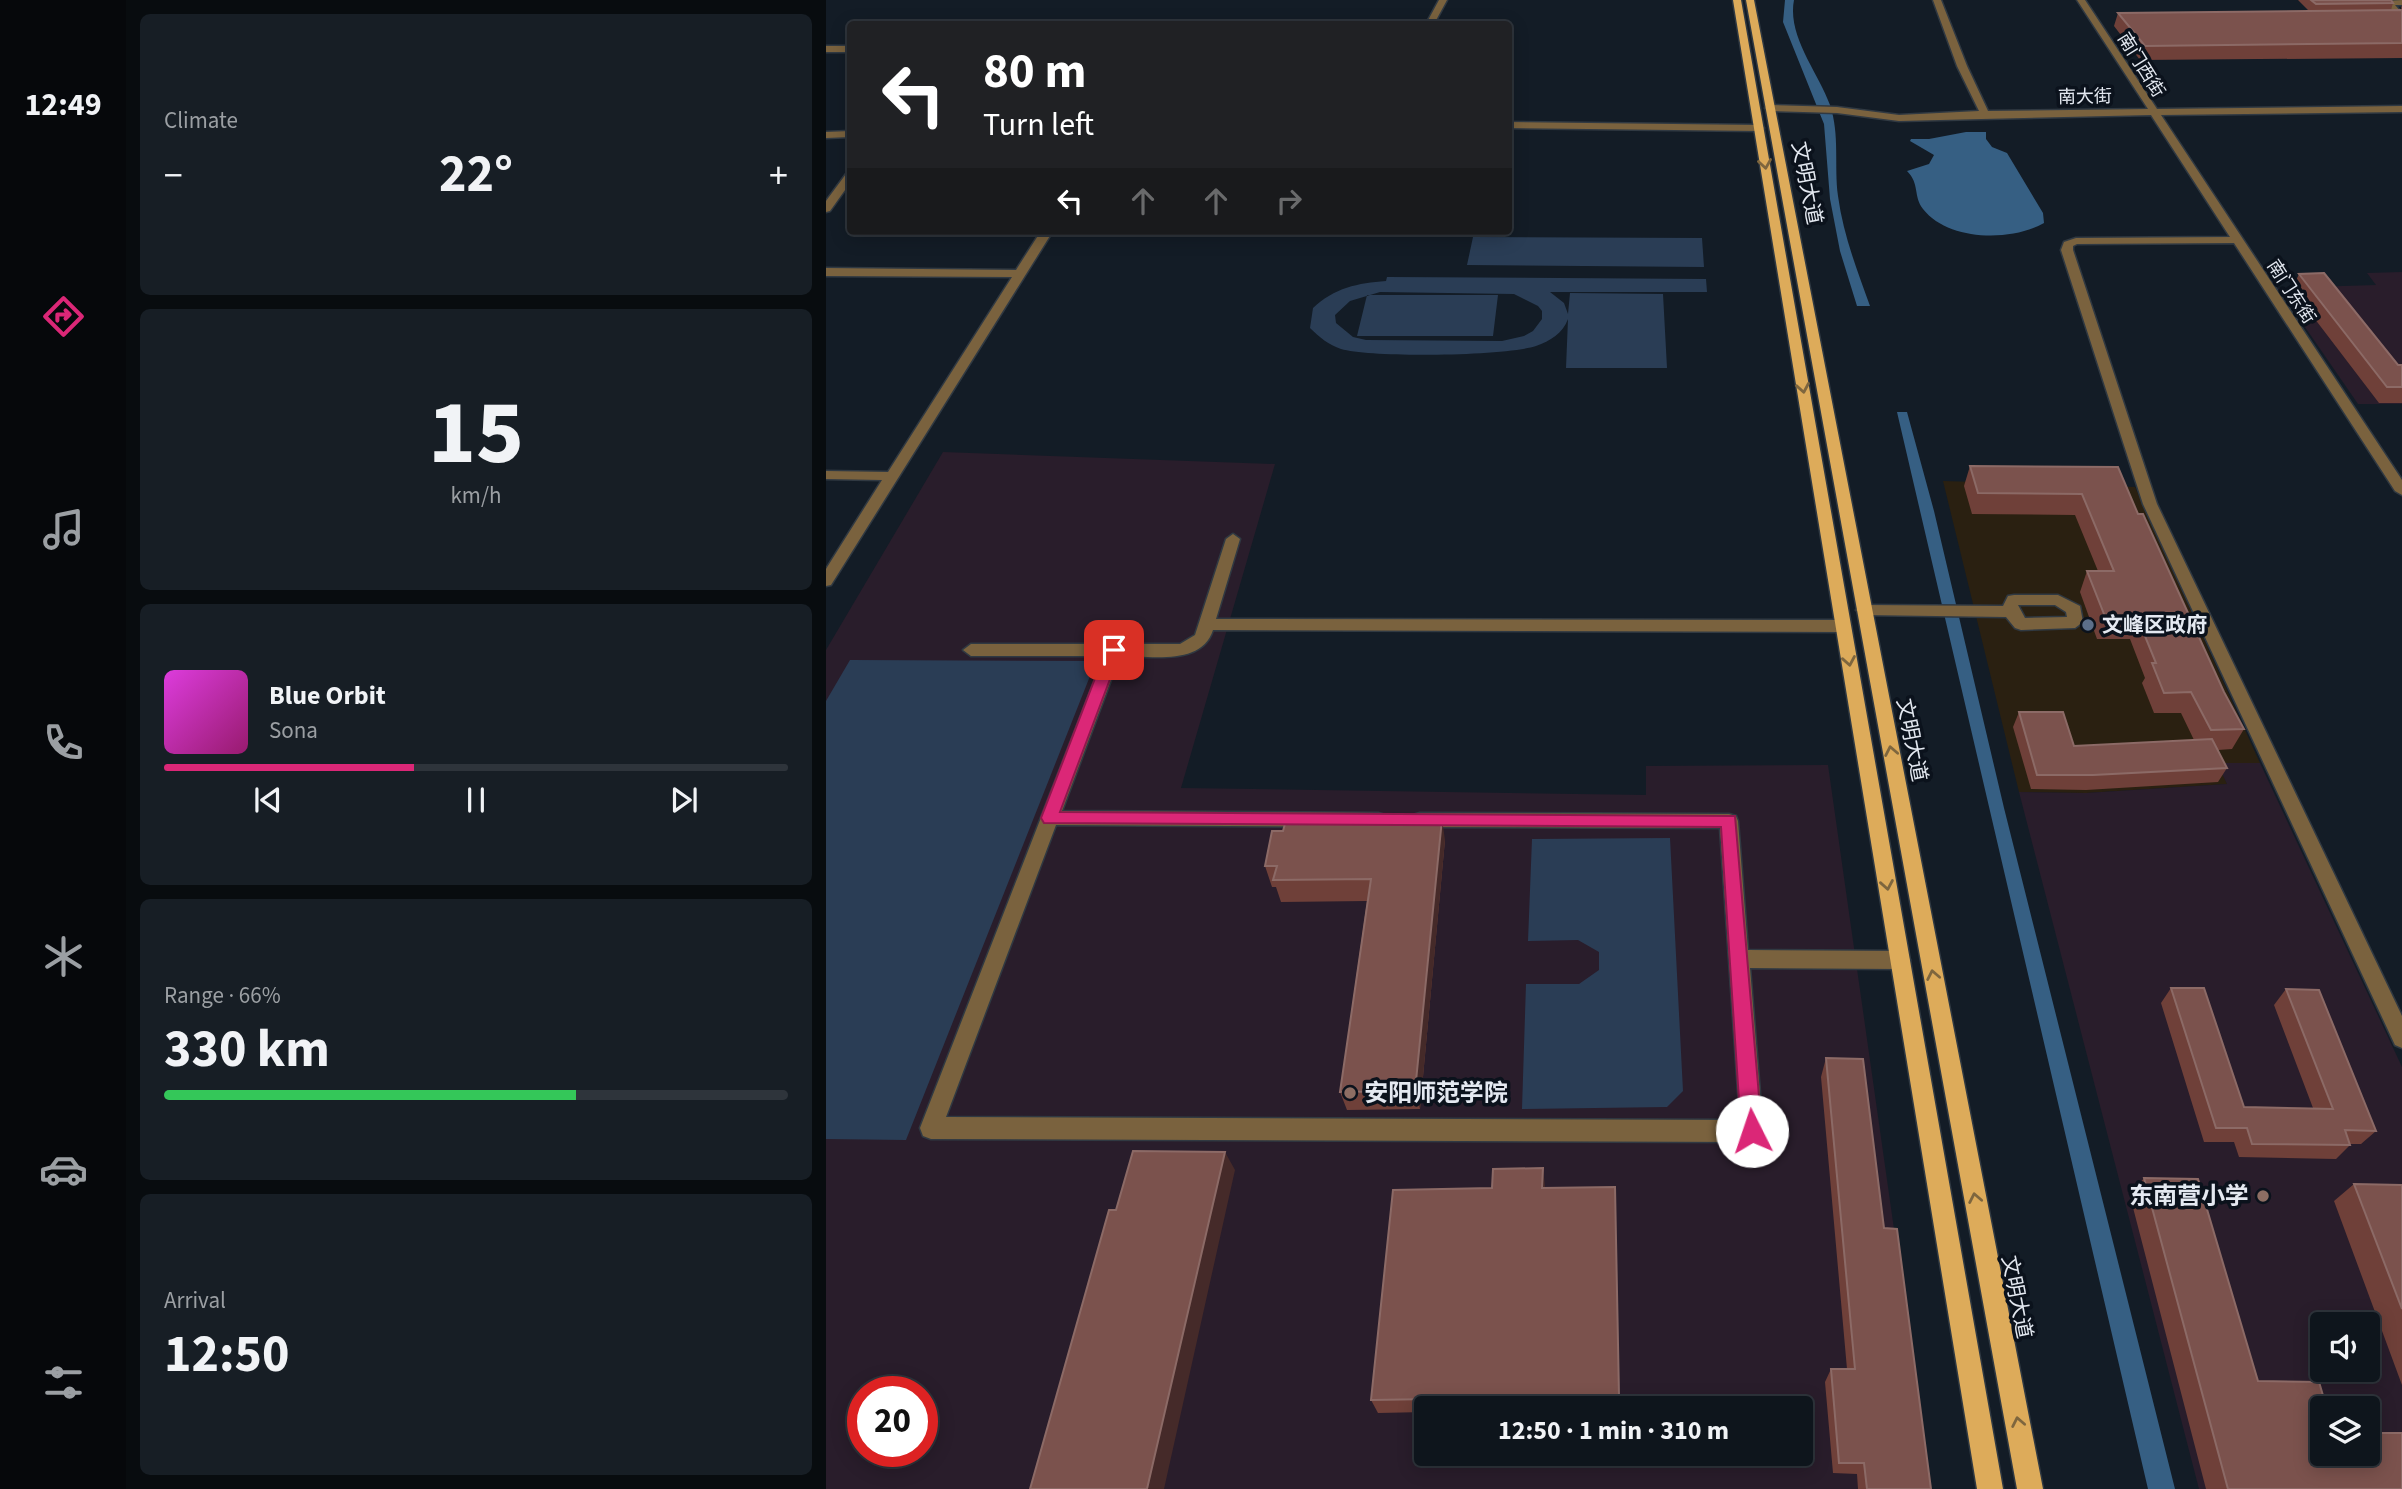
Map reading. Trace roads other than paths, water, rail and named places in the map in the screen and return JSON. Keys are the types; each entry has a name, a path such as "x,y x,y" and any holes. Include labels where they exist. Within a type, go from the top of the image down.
{"main road":[{"name":"文明大道","path":"1737,0 1990,1489"},
{"name":"文明大道","path":"1750,0 2030,1489"}],"street":[{"path":"1432,21 1443,0"},
{"path":"1937,0 1962,66 1985,114"},
{"name":"南门西街","path":"2081,0 2152,112"},
{"path":"2383,18 2401,17 2389,3 2402,2"},
{"path":"2094,21 2108,20"},
{"path":"826,49 847,49"},
{"name":"南大街","path":"1770,108 1837,110 1909,118 1985,114 2402,110"},
{"name":"南门东街","path":"2152,112 2402,491"},
{"path":"1512,125 1759,128"},
{"path":"826,135 847,134"},
{"path":"826,209 847,180"},
{"path":"826,581 1045,235"},
{"path":"2235,240 2076,241 2068,244 2067,250 2150,504 2402,1038"},
{"path":"826,272 1020,274"},
{"path":"826,475 892,476"},
{"path":"971,650 1183,650 1202,638 1233,539"},
{"path":"1864,610 2011,612"},
{"path":"1206,624 1843,626"},
{"path":"1049,818 1729,821 1752,1131 931,1128 1049,818 1114,650"},
{"path":"1739,959 1900,960"}],"place":[{"name":"文峰区政府","path":"2088,625"},
{"name":"安阳师范学院","path":"1350,1093"},
{"name":"东南营小学","path":"2263,1196"}]}
